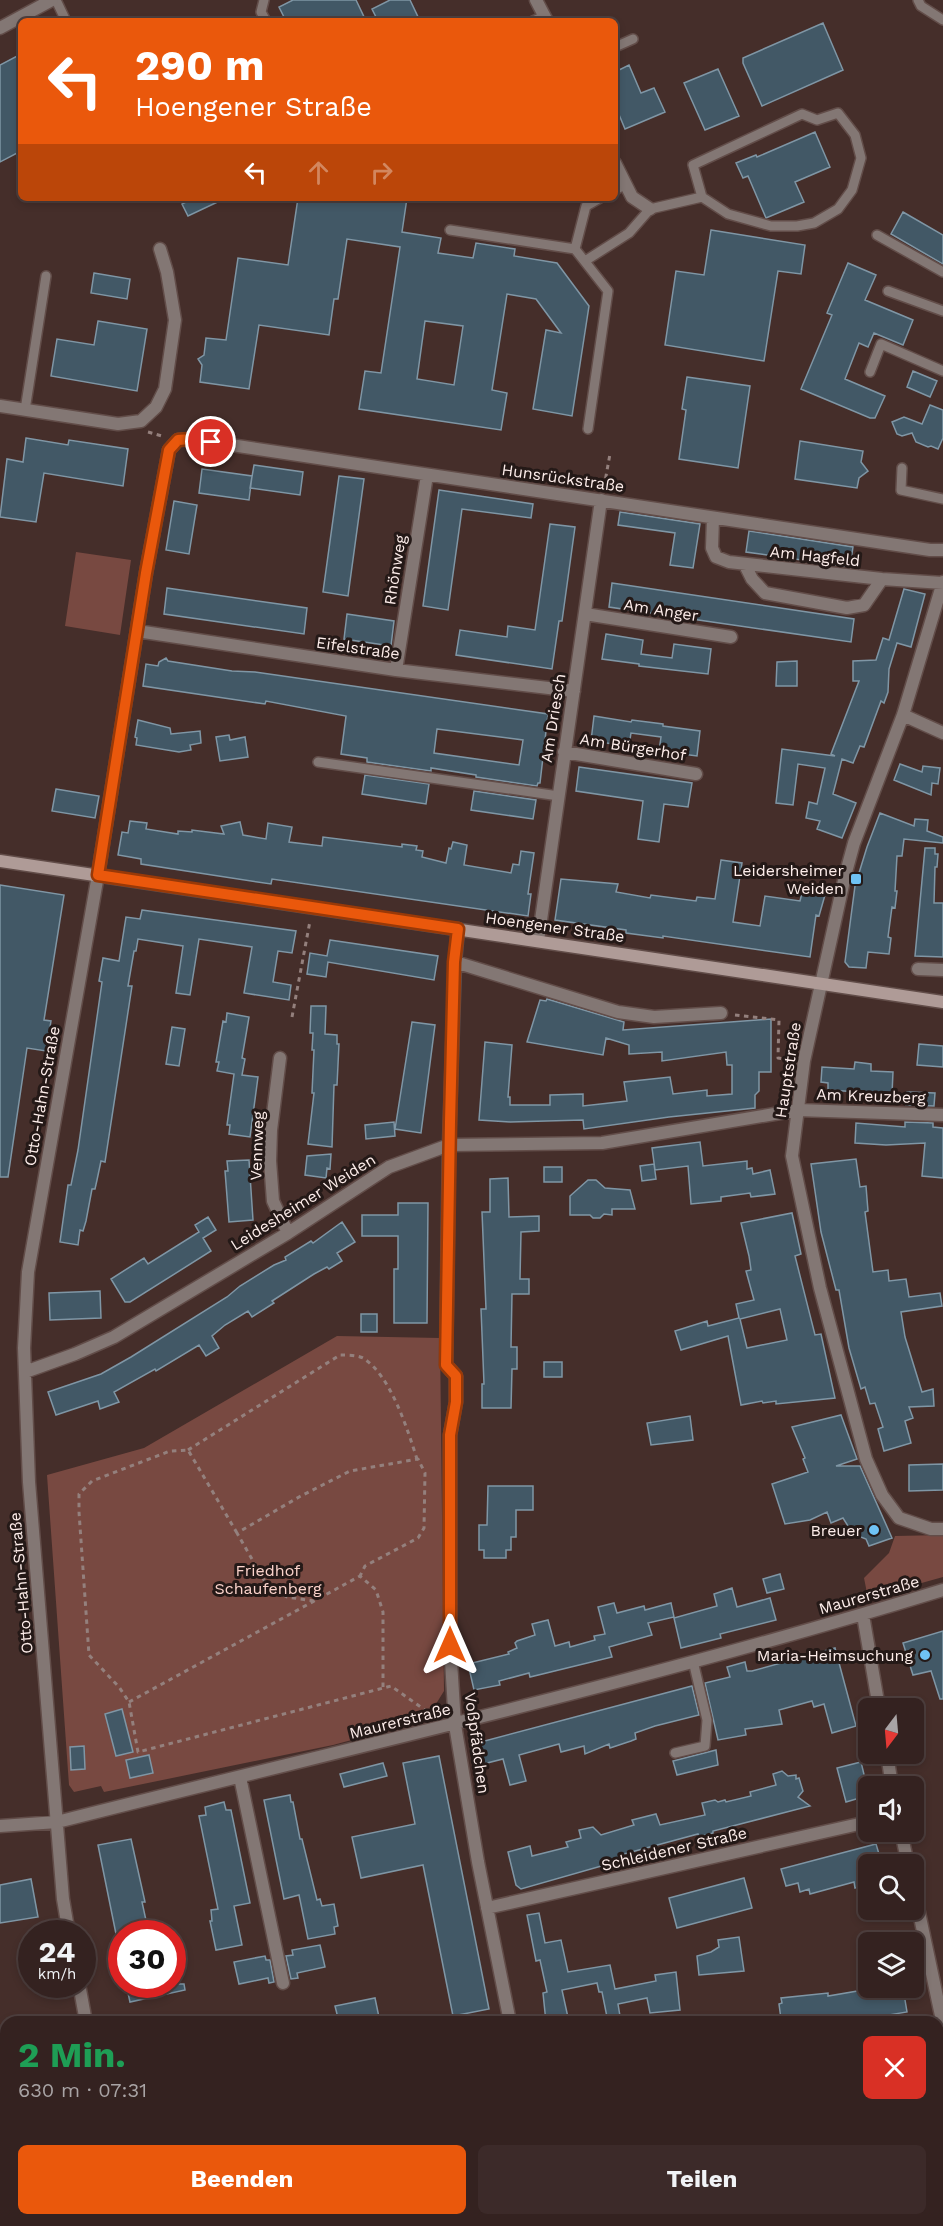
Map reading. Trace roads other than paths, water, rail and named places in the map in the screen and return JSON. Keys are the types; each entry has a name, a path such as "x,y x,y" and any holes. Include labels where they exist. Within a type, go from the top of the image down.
{"main road":[{"name":"Hoengener Straße","path":"0,861 943,1002"}],"street":[{"path":"19,18 54,0"},
{"path":"536,0 541,18"},
{"path":"0,28 18,19"},
{"path":"620,187 650,208"},
{"path":"0,406 118,424 141,421 156,407 165,389 175,320 167,272 160,249"},
{"name":"Hunsrückstraße","path":"178,440 191,439 713,518 943,550"},
{"name":"Otto-Hahn-Straße","path":"67,1920 30,1493 24,1317 28,1272 98,875 137,631 169,450 178,440"},
{"name":"Rhönweg","path":"396,670 427,475"},
{"name":"Am Driesch","path":"538,941 601,500"},
{"name":"Am Hagfeld","path":"713,518 712,548 716,557 745,565 943,583"},
{"name":"Am Hagfeld","path":"745,565 752,579 765,593 847,608 864,605 882,579"},
{"name":"Hauptstraße","path":"943,583 903,715 854,843 804,1061 792,1156 820,1288 866,1459 882,1495 899,1518 931,1529 943,1529"},
{"name":"Am Anger","path":"585,614 731,638"},
{"name":"Eifelstraße","path":"137,631 396,670 574,691"},
{"path":"903,715 943,733"},
{"name":"Am Bürgerhof","path":"564,752 696,774"},
{"name":"Voßpfädchen","path":"458,929 454,962 446,1365 456,1376 456,1402 450,1435 450,1645 455,1725 509,2016"},
{"path":"454,962 618,1012 654,1017 721,1013"},
{"path":"918,969 943,970"},
{"name":"Vennweg","path":"280,1058 271,1130 270,1161 273,1201 288,1233"},
{"name":"Leidesheimer Weiden","path":"25,1372 114,1337 288,1233 388,1167 449,1144 602,1143 798,1110"},
{"name":"Am Kreuzberg","path":"798,1110 943,1115"},
{"name":"Maurerstraße","path":"0,1826 57,1822 455,1725 863,1615 943,1590"},
{"path":"863,1615 877,1698"},
{"path":"240,1777 283,1983"},
{"name":"Schleidener Straße","path":"487,1908 858,1824"},
{"path":"921,1920 941,2016"},
{"path":"82,1998 85,2016"}],"lane":[{"path":"54,0 64,18"},
{"path":"264,0 261,12 264,18"},
{"path":"918,0 921,6 943,20"},
{"path":"618,46 633,39"},
{"path":"585,261 629,233 650,208 702,197 728,214 771,226 797,226 814,223 838,209 852,190 861,158 855,135 838,113 817,120 802,114 693,165 702,197"},
{"path":"575,249 586,206 595,201"},
{"path":"450,230 575,249 608,291 588,429"},
{"path":"877,235 943,272"},
{"path":"26,410 46,276"},
{"path":"888,291 943,311"},
{"path":"870,372 881,344 943,371"},
{"path":"902,468 901,490 943,499"},
{"path":"318,762 559,796"},
{"path":"675,1753 705,1746 707,1720 693,1661"}],"place":[{"name":"Leidersheimer Weiden","path":"856,879"},
{"name":"Breuer","path":"874,1530"},
{"name":"Maria-Heimsuchung","path":"925,1655"}],"park label":[{"name":"Friedhof Schaufenberg","path":"268,1579"}]}
